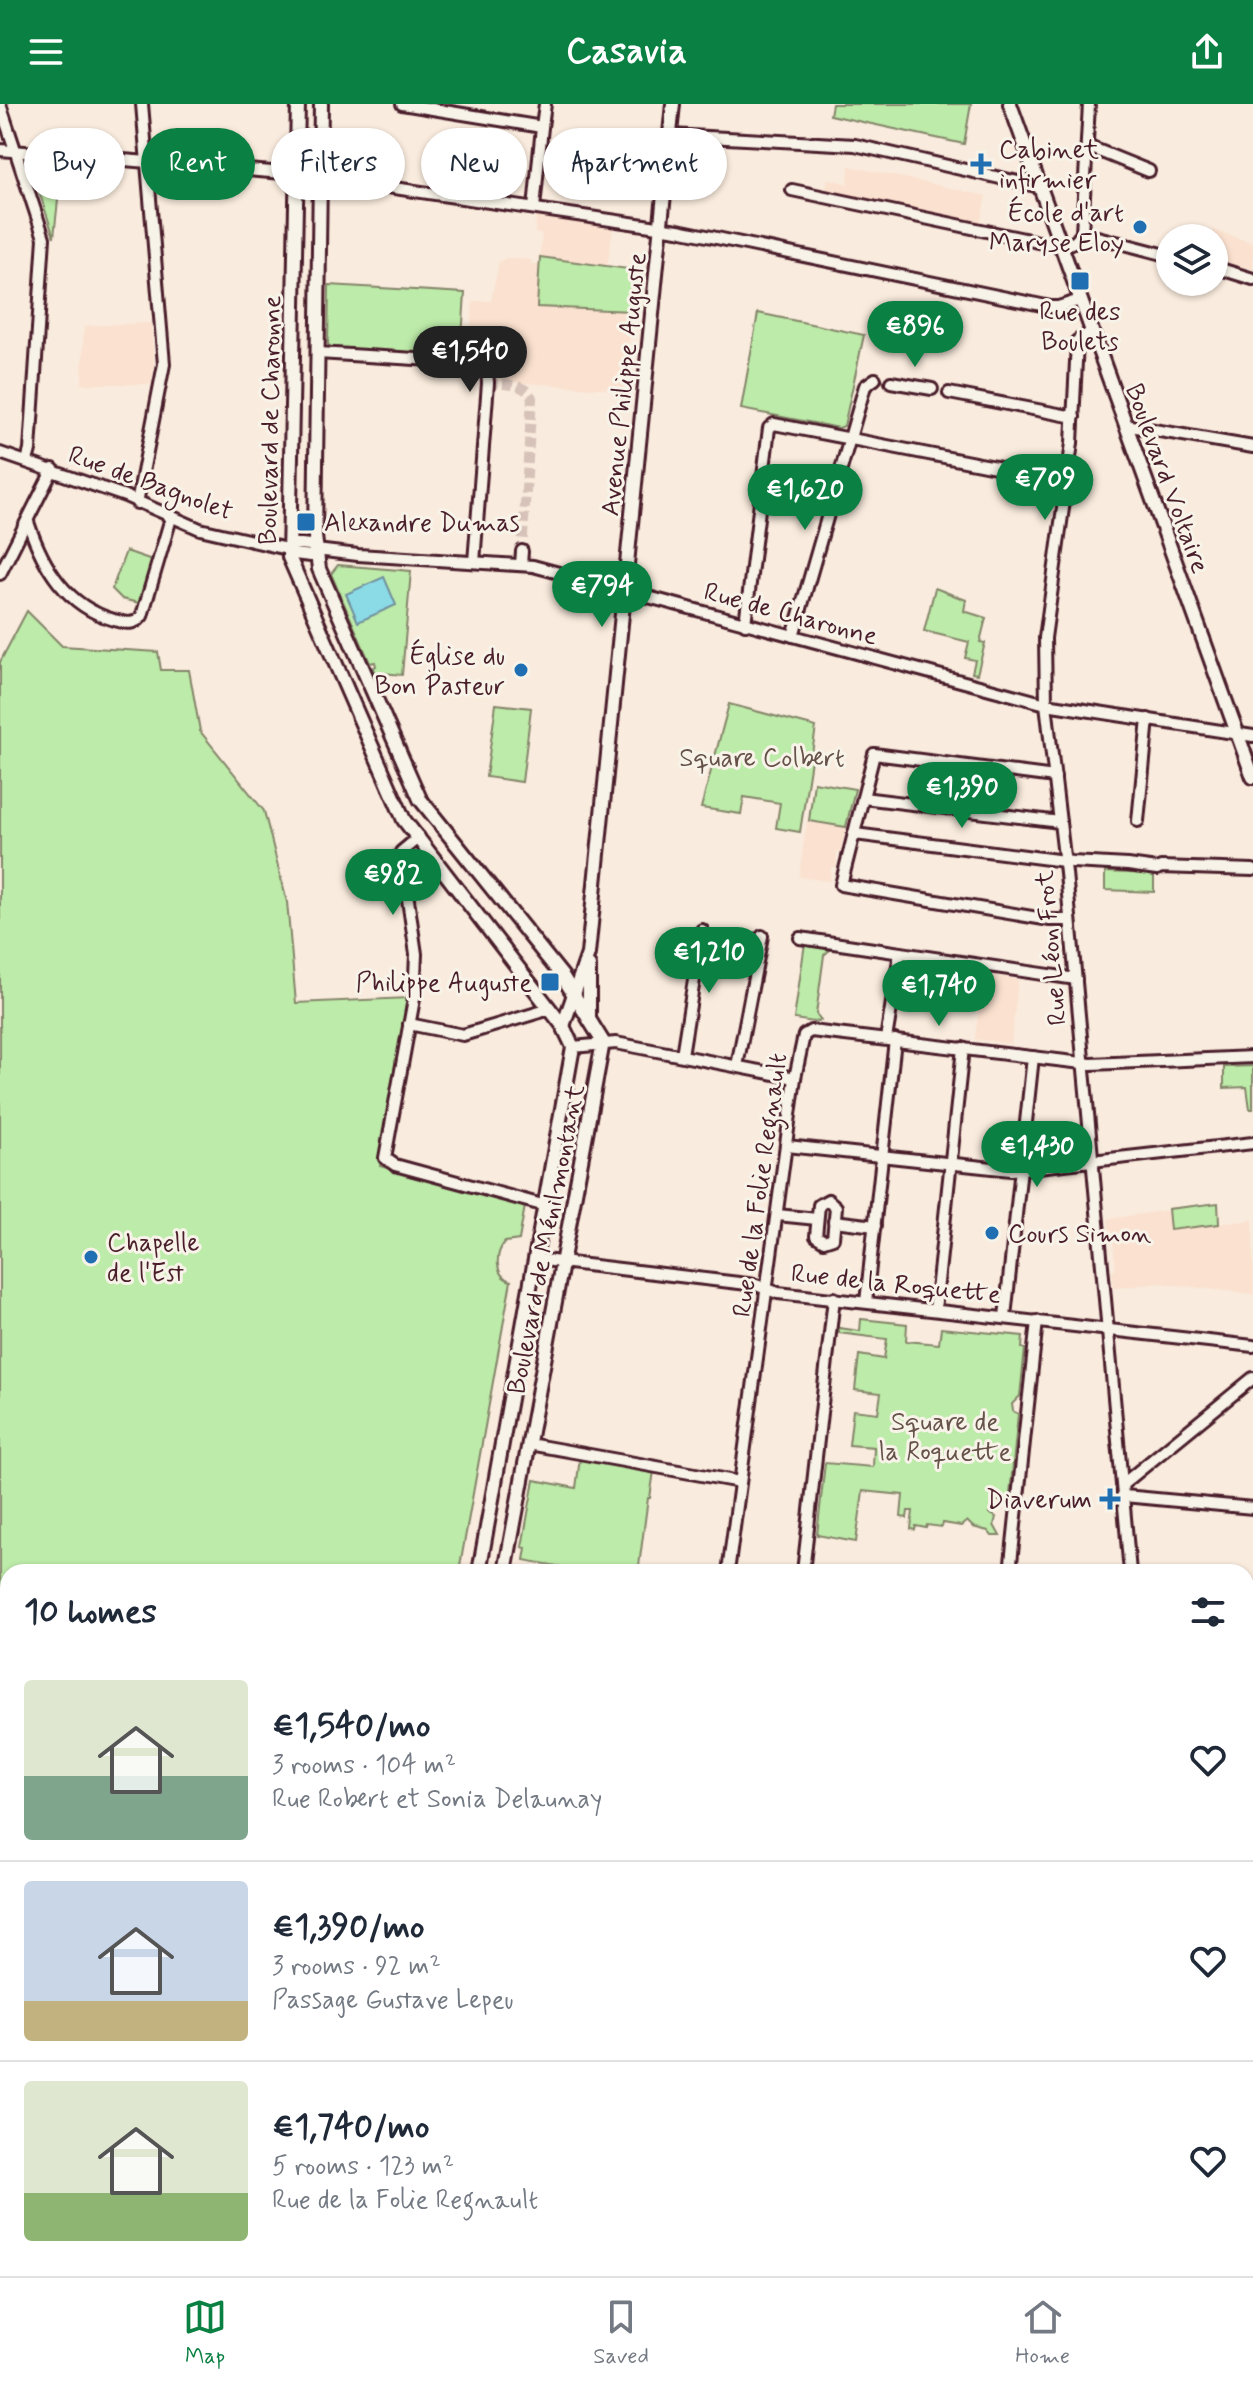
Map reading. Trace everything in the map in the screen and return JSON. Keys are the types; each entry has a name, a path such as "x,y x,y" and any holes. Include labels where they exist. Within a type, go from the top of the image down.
{"main road":[{"name":"Boulevard de Charonne","path":"297,128 298,104"},
{"name":"Boulevard de Charonne","path":"321,104 321,128"},
{"name":"Avenue Philippe Auguste","path":"671,128 673,104"},
{"name":"Boulevard Voltaire","path":"1010,104 1253,777"},
{"name":"Boulevard de Charonne","path":"295,200 287,549 292,565 399,810 563,1026 573,1047"},
{"name":"Boulevard de Charonne","path":"320,200 316,550 319,569 420,799 563,977 603,1042"},
{"name":"Avenue Philippe Auguste","path":"563,1026 588,954 664,200"},
{"path":"399,810 420,799"},
{"name":"Avenue Philippe Auguste","path":"588,954 589,1019"},
{"name":"Boulevard de Ménilmontant","path":"506,1564 603,1042"},
{"name":"Boulevard de Ménilmontant","path":"481,1564 573,1047"},
{"path":"504,1439 529,1444"}],"street":[{"path":"0,104 44,238 27,461"},
{"path":"142,104 144,128"},
{"path":"402,104 542,127"},
{"path":"534,208 545,104"},
{"path":"792,190 1062,247 1076,241 1082,233 1089,104"},
{"path":"727,138 855,145 1040,187"},
{"path":"1087,146 1149,171"},
{"path":"0,150 141,161"},
{"path":"405,189 661,227 1051,307 1080,300"},
{"path":"137,503 164,364 149,200"},
{"path":"1082,233 1156,252"},
{"path":"1228,271 1253,279"},
{"name":"Rue Léon Frot","path":"1091,332 1077,341 1068,481 1045,638 1046,704 1065,860 1129,1564"},
{"path":"318,353 481,363 487,367 474,562"},
{"path":"793,636 865,386 875,379"},
{"path":"891,382 932,389"},
{"path":"949,393 1074,417"},
{"path":"745,624 769,428 774,424 1068,481"},
{"path":"1125,425 1253,447"},
{"path":"1,466 3,454"},
{"name":"Rue de Bagnolet","path":"3,454 53,469 200,529 287,549"},
{"path":"0,574 53,469"},
{"path":"28,522 35,543 59,585 87,608 127,623 138,621 142,616 171,518"},
{"name":"Rue de Charonne","path":"287,549 301,544 310,545 316,550 521,565 1046,704 1253,736"},
{"path":"521,565 522,551"},
{"path":"1138,821 1148,719"},
{"path":"1055,777 874,754 841,885 1050,920 1070,920"},
{"path":"863,798 1060,822"},
{"path":"855,834 1148,869 1253,870"},
{"path":"419,837 401,852 416,954 414,999 385,1154 387,1160 546,1206"},
{"path":"682,1055 702,930"},
{"path":"737,1066 762,936"},
{"path":"800,938 1076,979"},
{"path":"866,1302 883,1156 890,1040 900,953"},
{"path":"409,1024 463,1035 550,1009"},
{"name":"Rue de la Folie Regnault","path":"729,1564 795,1078 804,1035 811,1031 1082,1063 1253,1057"},
{"path":"573,1047 603,1042 795,1078"},
{"path":"935,1310 963,1048"},
{"path":"1005,1317 1033,1057"},
{"path":"787,1146 1022,1170 1253,1143"},
{"path":"828,1200 836,1207 833,1238 824,1241 816,1236 817,1219 819,1205 828,1200"},
{"path":"777,1215 817,1219"},
{"path":"834,1221 875,1226"},
{"name":"Rue de la Roquette","path":"535,1259 756,1285 778,1293 1253,1346"},
{"path":"804,1564 834,1298"},
{"path":"1011,1564 1037,1321"},
{"path":"1124,1490 1253,1378"},
{"path":"529,1444 740,1482"},
{"path":"1124,1490 1253,1508"}],"shaded area":[{"path":"849,166 986,196 980,224 826,190 828,179 848,184"},
{"path":"536,217 613,228 607,266 636,270 624,390 499,381 501,355 469,353 473,303 491,301 499,262 506,258 531,260 531,264 539,264 542,234 535,233"},
{"path":"1228,235 1253,243 1253,269 1228,263"},
{"path":"151,323 154,365 151,384 82,384 84,326"},
{"path":"807,821 846,828 840,852 837,852 836,867 831,867 830,881 799,877"},
{"path":"986,974 1018,980 1011,1044 975,1039"},
{"path":"1218,1203 1219,1224 1253,1220 1253,1294 1159,1283 1114,1288 1112,1271 1116,1270 1108,1219"}],"green space":[{"path":"832,104 971,104 964,144 830,115"},
{"path":"42,200 58,200 54,237"},
{"path":"540,257 636,270 632,311 537,307"},
{"path":"329,285 465,293 461,353 458,356 331,348 328,344"},
{"path":"758,313 864,335 844,426 839,428 741,409"},
{"path":"126,551 155,561 143,604 122,599 112,589"},
{"path":"338,565 411,571 402,675 383,673 376,676 373,668 375,662 370,663 331,574"},
{"path":"935,588 966,600 964,611 986,618 980,642 985,643 977,674 972,673 975,660 965,658 969,642 924,631"},
{"path":"27,611 62,646 158,652 161,670 189,670 200,731 264,811 287,902 296,1003 409,998 380,1166 525,1206 519,1240 505,1242 498,1258 501,1274 511,1281 460,1564 0,1564 0,662"},
{"path":"496,704 531,708 522,782 486,777"},
{"name":"Square Colbert","path":"729,704 816,727 800,832 776,828 780,803 744,797 741,814 701,808"},
{"path":"814,782 855,789 846,827 809,821"},
{"path":"1105,872 1154,874 1154,892 1105,890"},
{"path":"805,943 829,946 830,950 824,955 816,1014 821,1020 814,1022 794,1019"},
{"path":"1253,1066 1253,1109 1250,1109 1247,1087 1224,1088 1224,1067"},
{"path":"1218,1203 1219,1224 1170,1230 1168,1209"},
{"name":"Square de la Roquette","path":"861,1319 907,1324 906,1341 939,1344 941,1328 1023,1336 1022,1348 1025,1349 1020,1396 1012,1404 1013,1411 1018,1414 1009,1504 996,1500 989,1513 996,1517 994,1525 1000,1536 992,1536 967,1521 961,1526 943,1523 942,1527 927,1525 926,1528 916,1526 915,1530 911,1529 913,1511 908,1511 907,1518 901,1517 903,1495 863,1491 856,1542 817,1535 825,1463 873,1467 874,1447 849,1445 853,1410 878,1413 881,1393 855,1390 859,1355 884,1359 887,1339 839,1333 839,1328 860,1331"},
{"path":"580,1458 654,1471 639,1564 546,1564 524,1560 526,1548 522,1547 534,1480 576,1488"}],"water":[{"path":"384,577 396,605 358,622 346,594"}],"tunnel":[{"path":"488,383 519,387 532,398 522,551"}],"place":[{"name":"Cabinet infirmier","path":"981,164"},
{"name":"École d'art Maryse Eloy","path":"1140,227"},
{"name":"Rue des Boulets","path":"1080,281"},
{"name":"Alexandre Dumas","path":"306,522"},
{"name":"Église du Bon Pasteur","path":"521,670"},
{"name":"Philippe Auguste","path":"550,982"},
{"name":"Cours Simon","path":"992,1233"},
{"name":"Chapelle de l'Est","path":"91,1257"},
{"name":"Diaverum","path":"1110,1499"}]}
